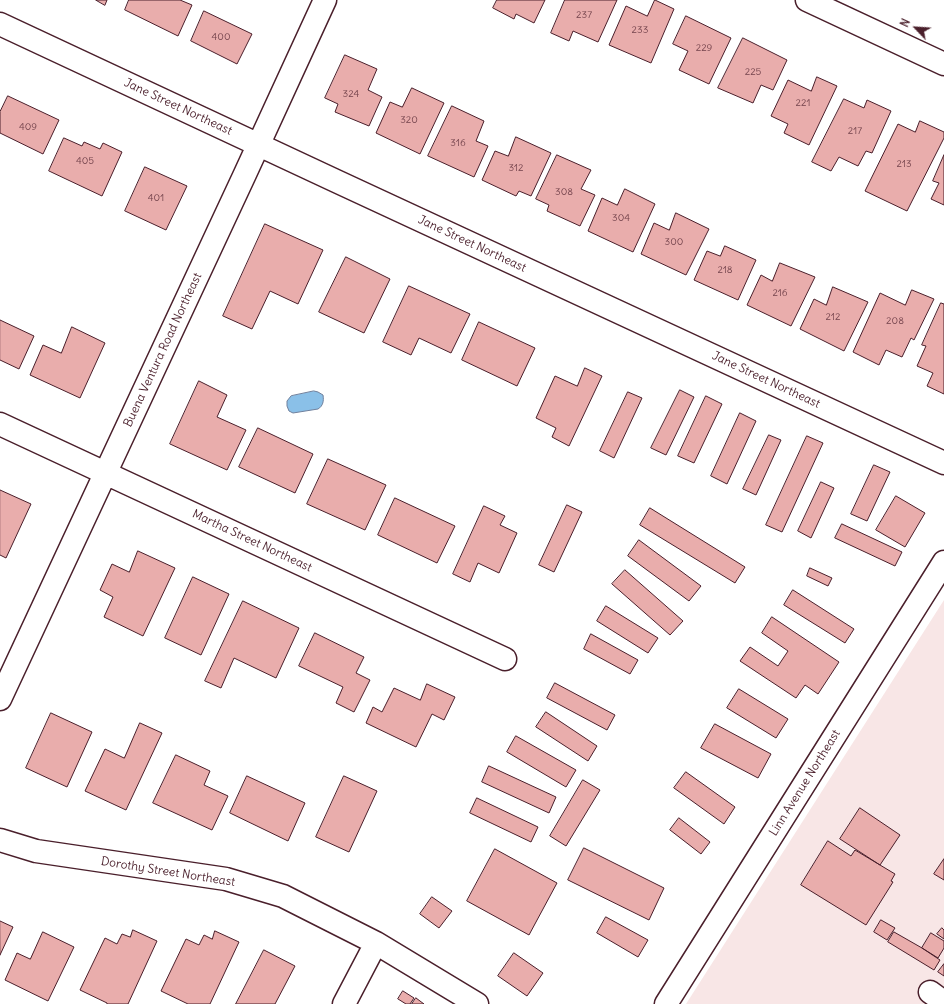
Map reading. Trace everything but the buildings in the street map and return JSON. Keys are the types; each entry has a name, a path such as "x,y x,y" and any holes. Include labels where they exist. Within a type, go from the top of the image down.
{"street":[{"name":"Buena Ventura Road Northeast","path":"0,699 325,0"},
{"path":"807,0 944,64"},
{"name":"Jane Street Northeast","path":"0,24 944,463"},
{"name":"Martha Street Northeast","path":"0,424 505,659"},
{"name":"Linn Avenue Northeast","path":"666,1004 944,562"},
{"name":"Dorothy Street Northeast","path":"0,840 36,851 226,879 283,896 376,943 477,1004"},
{"path":"344,1004 376,943"}],"shaded area":[{"path":"944,600 944,1004 686,1004"}],"water":[{"path":"314,391 323,395 323,403 320,408 293,413 289,411 287,401 291,396"}]}
